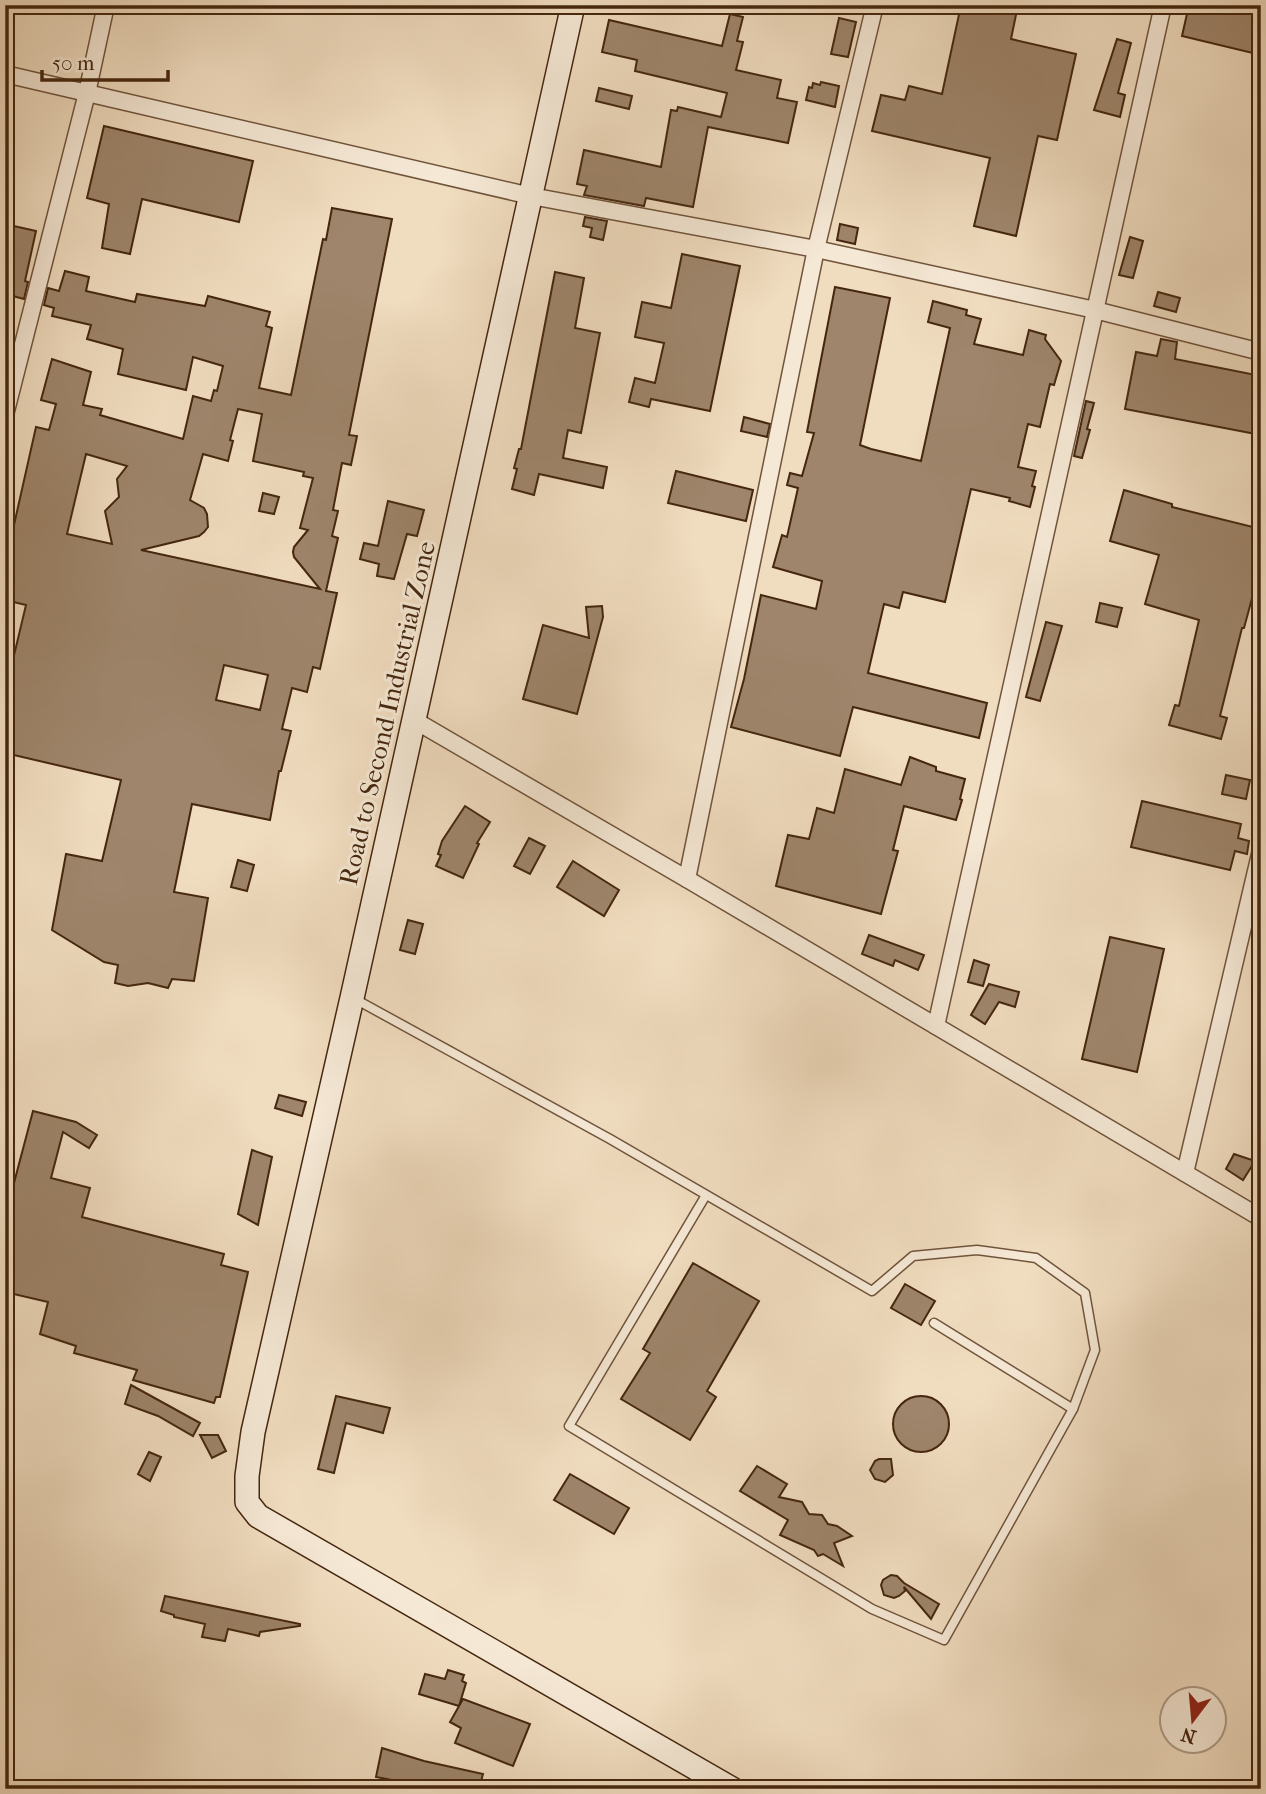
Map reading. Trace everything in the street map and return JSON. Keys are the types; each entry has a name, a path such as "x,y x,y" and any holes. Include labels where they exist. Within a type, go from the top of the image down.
{"street":[{"path":"5,415 106,5"},
{"name":"Road to Second Industrial Zone","path":"573,5 253,1432 247,1476 247,1502 258,1516 732,1789"},
{"path":"687,878 816,248 875,5"},
{"path":"936,1026 1163,5"},
{"path":"5,74 531,196 816,248 1095,310 1261,352"},
{"path":"414,720 687,878 1261,1218"},
{"path":"1185,1173 1261,850"}],"lane":[{"path":"352,998 597,1132 706,1195 872,1291 913,1256 977,1250 1036,1258 1085,1293 1095,1350 1073,1409 944,1640 872,1609 569,1426 706,1195"},
{"path":"934,1323 1073,1409"}],"building":[{"path":"961,5 1018,5 1011,39 1076,54 1057,140 1038,136 1016,236 974,226 990,158 872,131 881,95 905,100 909,86 942,94"},
{"path":"1189,5 1261,5 1261,55 1182,36"},
{"path":"730,14 743,17 737,41 743,42 736,70 781,80 777,98 797,102 788,143 708,127 693,207 646,198 644,206 584,195 587,186 577,184 584,150 661,167 671,110 677,111 678,107 721,117 727,93 635,71 637,60 602,52 609,20 722,46"},
{"path":"839,18 856,22 848,57 831,54"},
{"path":"1117,39 1131,43 1118,93 1125,95 1120,117 1094,110"},
{"path":"821,82 839,86 835,107 806,100 809,87 812,88 813,83 820,85"},
{"path":"599,88 632,96 629,109 596,101"},
{"path":"104,126 253,161 239,222 142,199 130,254 102,248 109,204 87,198"},
{"path":"332,208 392,219 349,435 357,436 351,465 342,463 333,510 338,511 332,536 338,538 326,591 337,593 320,669 313,667 307,692 292,688 282,729 291,731 279,771 270,820 192,804 174,892 208,898 194,981 172,979 168,988 148,983 128,986 115,983 118,965 104,962 52,930 66,854 102,861 121,780 5,753 5,693 26,605 5,600 5,565 36,427 49,430 56,404 41,400 52,359 91,372 83,405 102,409 100,415 183,439 193,396 211,401 214,390 217,391 223,366 193,357 186,390 118,374 123,349 87,339 91,325 52,316 54,308 44,305 48,288 59,291 65,271 89,277 86,291 135,302 137,294 205,306 208,296 270,312 266,326 272,328 259,388 291,395 323,239 326,240","holes":["238,409 262,414 253,461 304,472 303,476 313,478 300,528 308,530 293,552 294,557 320,589 141,550 199,536 204,532 208,527 207,514 204,508 190,500 203,454 228,461 233,441 230,440","86,454 127,466 117,479 119,497 105,511 112,544 67,534","224,665 268,675 260,710 216,700"]},
{"path":"585,217 607,221 603,240 590,237 592,228 583,226"},
{"path":"5,224 36,231 25,281 28,282 24,299 5,294"},
{"path":"840,224 858,228 855,244 837,240"},
{"path":"1130,237 1143,241 1133,278 1119,275"},
{"path":"682,254 740,266 710,411 651,399 649,407 629,402 635,378 655,383 664,343 635,337 642,302 671,308"},
{"path":"555,272 584,278 575,328 600,333 581,433 568,430 563,458 607,467 603,488 539,474 534,495 512,489 517,469 514,468 521,449"},
{"path":"835,287 890,298 860,445 871,449 921,461 950,328 928,322 933,301 967,310 966,315 981,319 974,344 1023,355 1029,330 1046,335 1045,339 1061,361 1054,385 1050,384 1040,427 1028,424 1018,467 1036,471 1030,507 1009,501 1010,498 971,489 945,602 903,592 899,608 884,604 868,673 987,703 979,738 853,707 840,756 731,727 761,595 816,609 822,581 773,567 782,535 787,537 798,488 787,485 790,473 802,476 814,433 807,432"},
{"path":"1158,292 1180,298 1176,312 1154,306"},
{"path":"1161,339 1177,342 1175,359 1261,376 1261,435 1125,409 1136,352 1157,356"},
{"path":"1086,401 1094,403 1082,458 1074,456"},
{"path":"744,417 770,424 767,437 741,431"},
{"path":"676,471 753,490 746,521 668,503"},
{"path":"1124,490 1172,504 1172,507 1261,529 1261,565 1220,716 1227,718 1221,739 1169,725 1175,705 1179,706 1199,620 1145,604 1159,555 1110,541"},
{"path":"263,493 279,497 274,514 259,511"},
{"path":"388,501 424,510 417,536 407,534 394,579 377,576 379,564 360,559 364,543 378,546"},
{"path":"1100,603 1122,608 1117,627 1096,622"},
{"path":"602,606 603,617 577,714 523,699 543,625 589,638 586,607"},
{"path":"1046,622 1062,626 1040,701 1026,697"},
{"path":"910,757 936,767 936,771 965,779 960,799 962,800 956,820 904,806 893,850 898,851 881,914 776,886 788,835 809,839 817,808 834,813 845,769 901,785"},
{"path":"1226,775 1250,780 1246,799 1222,794"},
{"path":"1142,801 1241,824 1238,838 1249,841 1247,854 1235,851 1230,870 1131,847"},
{"path":"465,806 490,822 477,843 479,844 463,878 436,866 441,855 438,854 442,841"},
{"path":"529,838 545,846 530,874 514,866"},
{"path":"238,860 254,865 247,891 231,887"},
{"path":"573,861 619,890 604,916 557,887"},
{"path":"408,920 423,924 415,954 400,950"},
{"path":"869,935 924,955 918,970 895,960 893,966 862,954"},
{"path":"1110,937 1164,949 1137,1072 1082,1059"},
{"path":"974,960 989,965 983,986 968,982"},
{"path":"989,984 1019,992 1015,1007 999,1002 985,1024 971,1015"},
{"path":"279,1095 306,1102 302,1116 275,1108"},
{"path":"33,1111 76,1122 97,1135 89,1148 63,1132 51,1178 90,1188 82,1217 224,1254 221,1265 248,1272 220,1397 216,1397 214,1403 133,1380 137,1370 74,1353 76,1346 40,1334 48,1302 5,1292 5,1279 14,1248 5,1246 5,1217"},
{"path":"252,1150 272,1157 258,1225 238,1214"},
{"path":"1234,1154 1255,1161 1243,1180 1226,1169"},
{"path":"693,1263 759,1301 707,1391 716,1397 690,1440 621,1399 650,1353 643,1349"},
{"path":"905,1284 935,1301 921,1325 891,1308"},
{"path":"131,1385 200,1423 193,1436 158,1416 125,1404"},
{"path":"336,1396 390,1408 383,1433 346,1423 334,1473 318,1469"},
{"path":"915,1396 927,1396 937,1400 945,1408 949,1424 945,1440 937,1448 927,1452 915,1452 905,1448 897,1440 893,1430 893,1418 897,1408 905,1400"},
{"path":"200,1435 218,1435 226,1451 212,1458"},
{"path":"149,1452 161,1457 150,1481 138,1474"},
{"path":"879,1459 891,1459 893,1475 885,1482 875,1479 870,1470"},
{"path":"757,1466 787,1484 779,1497 802,1502 809,1514 822,1515 828,1524 837,1526 852,1536 834,1543 843,1566 780,1535 788,1520 740,1491"},
{"path":"570,1474 629,1508 614,1534 554,1500"},
{"path":"891,1575 897,1576 939,1604 931,1619 904,1587 905,1591 894,1598 884,1595 881,1585 883,1580"},
{"path":"165,1596 300,1626 260,1632 259,1636 228,1629 225,1641 202,1637 205,1624 161,1611"},
{"path":"448,1670 464,1675 462,1681 466,1683 459,1706 419,1694 425,1674 445,1679"},
{"path":"463,1699 530,1724 513,1766 455,1743 461,1728 450,1722"},
{"path":"382,1748 424,1761 483,1774 479,1789 395,1789 397,1781 376,1777"}]}
